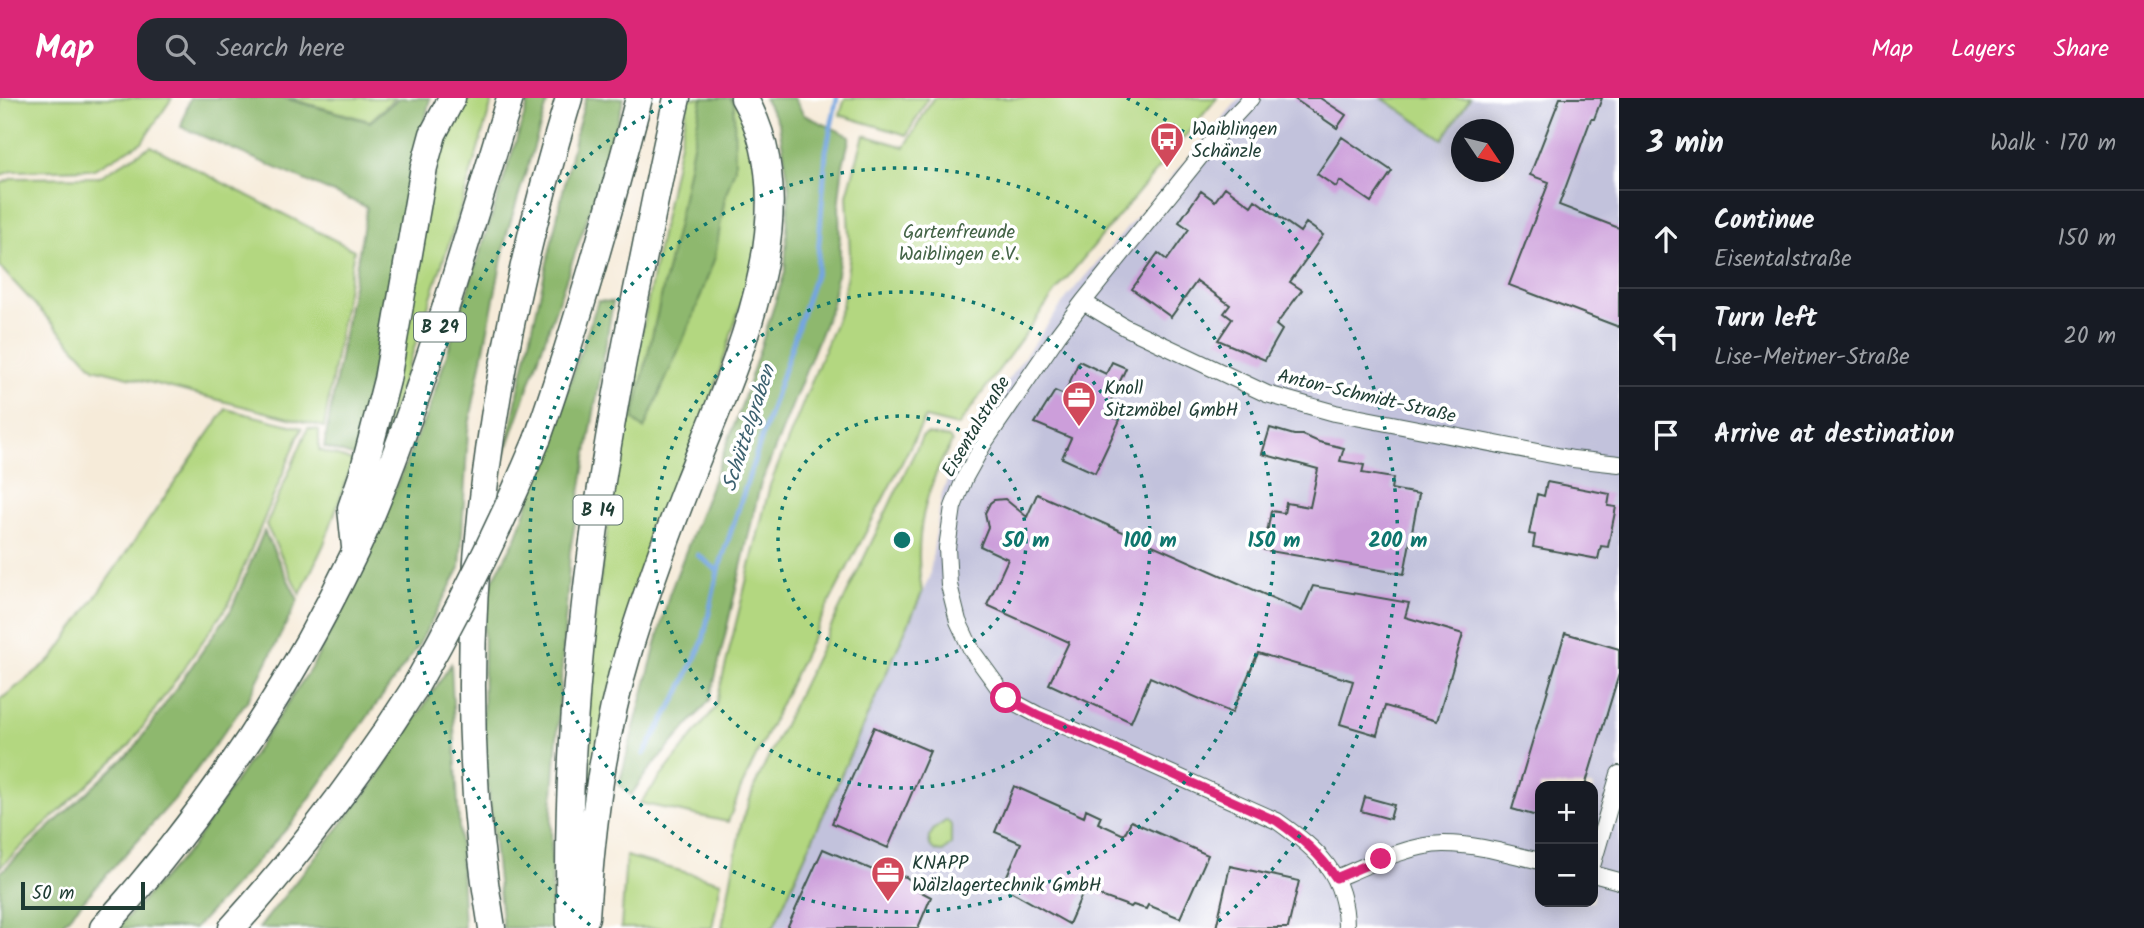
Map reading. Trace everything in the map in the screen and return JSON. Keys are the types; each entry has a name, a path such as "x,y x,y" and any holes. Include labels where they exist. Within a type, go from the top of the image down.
{"highway":[{"path":"355,550 351,508 362,477 387,380 424,167 433,134 452,98"},
{"name":"B 29","path":"103,928 161,861 255,734 289,676 355,550 399,445 424,373 510,98"},
{"path":"492,928 477,818 471,730 472,631 477,542 502,361 536,216 569,98"},
{"path":"232,928 351,784 414,689 486,555 537,440 568,353 639,98"},
{"name":"B 14","path":"570,928 570,758 582,624 606,453 625,347 677,98"},
{"path":"581,928 586,917 597,791 629,648 740,348 768,241 771,208 769,173 763,139 744,98"}],"street":[{"name":"Eisentalstraße","path":"1251,98 1181,179 1083,302 984,443 965,477 953,507 947,548 949,585 958,621 972,651 1006,698 1038,715 1277,821 1305,841 1336,878 1343,899 1346,928"},
{"name":"Anton-Schmidt-Straße","path":"1083,302 1125,327 1266,394 1361,419 1573,459 1619,464"},
{"path":"1598,846 1619,774"},
{"path":"1336,878 1381,859 1441,844 1475,846 1535,861"},
{"path":"1598,875 1619,881"}],"shaded area":[{"path":"1240,98 1619,98 1619,928 773,928 929,578 942,493 962,444 1068,296"}],"green space":[{"path":"0,98 172,98 142,142 94,169 13,171 0,175"},
{"path":"190,98 283,98 370,122 399,98 430,98 355,457 324,447 367,207 181,127"},
{"path":"288,98 395,98 370,121"},
{"path":"470,98 493,98 460,210 375,466 427,206 447,126"},
{"path":"530,98 549,98 507,233 468,430 460,568 418,646 292,823 195,928 117,928 191,848 313,665 353,588 430,406"},
{"path":"586,98 624,98 602,176 504,457 575,137"},
{"path":"689,98 736,98 759,155 759,245 590,790 584,746 591,644 617,461"},
{"path":"702,98 730,98 734,103 735,168 725,197 715,257 693,317 644,429 633,419 678,223"},
{"path":"764,98 794,98 804,115 850,136 839,199 840,256 832,305 760,486 710,700 647,772 631,795 619,785 669,595 740,410 785,272 789,185 779,124"},
{"path":"845,98 928,98 907,135 840,115"},
{"name":"Gartenfreunde Waiblingen e.V.","path":"933,98 1217,98 1057,290 958,426 925,418 826,609 741,788 728,822 640,803 715,708 770,485 842,306 850,254 847,195 864,135 905,147"},
{"path":"1382,98 1470,98 1456,119 1451,119 1451,127 1443,139"},
{"path":"151,146 354,250 324,427 94,368 0,267 0,184 13,178 99,177"},
{"path":"598,301 613,302 570,551 551,824 553,928 503,928 483,741 484,596 517,536"},
{"path":"226,409 302,428 228,605 130,745 0,867 0,700 53,658"},
{"path":"308,428 319,430 319,450 353,461 324,544 300,595 266,525"},
{"path":"927,434 949,438 952,442 934,478 923,515 919,554 922,593 773,928 722,928 741,825 755,785 922,437"},
{"path":"264,531 298,600 249,698 178,795 59,928 0,928 0,873 133,750 231,610"},
{"path":"451,664 464,928 259,928 373,784"},
{"path":"947,820 951,825 951,844 943,852 936,851 930,846 929,837 934,829"},
{"path":"626,856 721,882 712,928 621,928"}],"building":[{"path":"1293,98 1320,98 1346,115 1337,128"},
{"path":"1560,98 1602,98 1594,119 1591,119 1559,205 1619,228 1619,327 1509,285 1549,182 1530,175"},
{"path":"1342,137 1392,171 1371,202 1340,181 1336,187 1317,174"},
{"path":"1225,187 1251,206 1255,200 1300,232 1306,223 1323,235 1290,282 1302,290 1276,325 1282,330 1265,360 1218,340 1232,319 1224,313 1230,305 1197,281 1171,317 1132,289 1158,253 1167,260 1189,229 1179,222 1201,191 1215,201"},
{"path":"1079,361 1106,374 1112,362 1126,368 1105,414 1120,420 1095,473 1062,458 1071,438 1035,423 1055,391 1064,395"},
{"path":"1270,428 1344,448 1340,461 1364,465 1362,473 1393,478 1391,489 1419,494 1404,574 1264,550 1271,511 1284,513 1286,503 1310,507 1318,469 1262,454"},
{"path":"1547,482 1610,494 1608,506 1616,507 1608,547 1601,546 1598,559 1533,547 1535,535 1529,534 1537,494 1544,496"},
{"path":"1037,494 1302,611 1313,586 1409,603 1405,617 1463,634 1437,721 1385,706 1377,735 1340,724 1353,681 1258,653 1232,713 1150,677 1131,722 1049,684 1069,642 987,605 1008,559 980,546 988,527 985,513 990,503 1005,499 1027,517"},
{"path":"1565,633 1619,649 1619,674 1587,781 1535,781 1535,816 1512,809"},
{"path":"874,727 930,751 888,848 832,823"},
{"path":"1014,786 1084,817 1086,809 1101,816 1098,823 1124,835 1131,821 1208,855 1180,918 1148,905 1146,909 1133,905 1131,907 1084,890 1069,924 1005,888 1009,879 1006,878 1021,843 995,832"},
{"path":"1365,797 1394,805 1390,819 1361,811"},
{"path":"823,849 894,879 906,877 912,887 931,897 918,928 787,928"},
{"path":"1230,866 1299,881 1288,928 1216,928"}],"waterway":[{"name":"Schüttelgraben","path":"644,754 678,695 703,641 718,571 817,269 826,151 837,98"},
{"path":"698,555 718,571"}],"place":[{"name":"Waiblingen Schänzle","path":"1167,169"},
{"name":"Knoll Sitzmöbel GmbH","path":"1079,428"},
{"name":"KNAPP Wälzlagertechnik GmbH","path":"888,903"}],"route":[{"path":"1006,698 1038,715 1277,821 1305,841 1328,865 1336,878 1381,859"}]}
